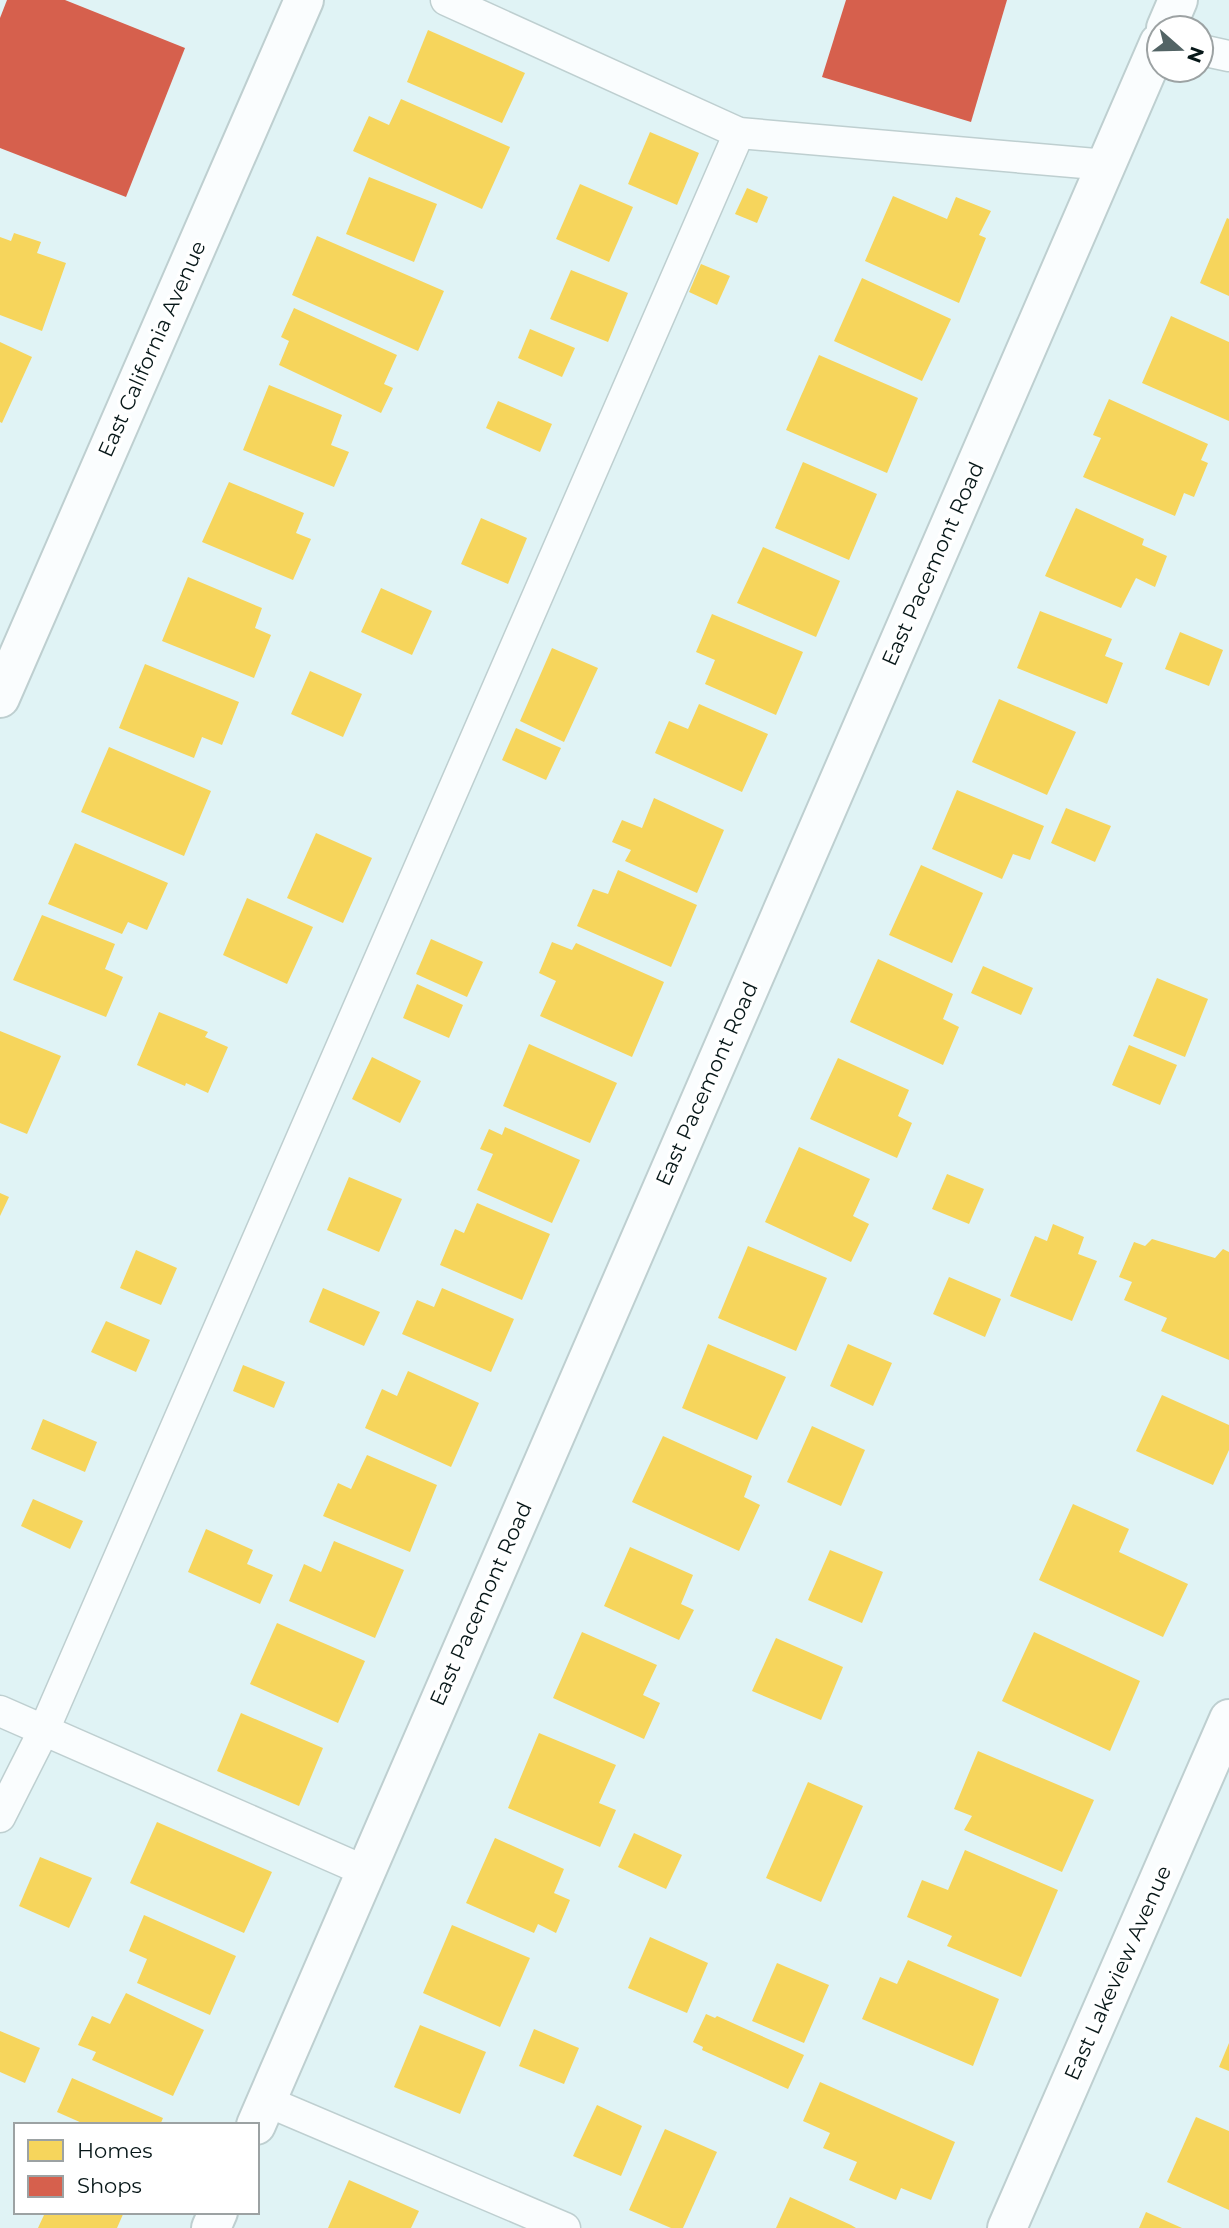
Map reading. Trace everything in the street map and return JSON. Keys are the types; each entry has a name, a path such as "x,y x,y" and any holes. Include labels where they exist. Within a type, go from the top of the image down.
{"street":[{"name":"East California Avenue","path":"0,698 304,0"},
{"name":"East Pacemont Road","path":"261,2113 1145,76"},
{"name":"East Lakeview Avenue","path":"1007,2228 1229,1719"}],"lane":[{"path":"446,0 739,133 1107,165"},
{"path":"0,1817 44,1730 739,133"},
{"path":"0,1711 365,1871"},
{"path":"261,2113 565,2228"}],"building: Homes":[{"path":"428,30 525,73 502,123 407,82"},
{"path":"401,99 510,147 482,209 353,151 369,116 389,125"},
{"path":"650,132 699,153 677,205 628,184"},
{"path":"369,177 437,204 414,262 346,234"},
{"path":"580,184 633,207 609,262 556,239"},
{"path":"747,188 768,197 757,223 735,214"},
{"path":"893,196 947,219 956,197 991,211 979,235 986,238 959,303 865,261"},
{"path":"1227,218 1229,219 1229,296 1200,283"},
{"path":"14,233 41,242 37,253 66,263 42,331 0,315 0,237 11,241"},
{"path":"317,236 444,291 418,351 292,295"},
{"path":"701,264 730,276 717,305 689,292"},
{"path":"571,270 628,293 608,342 550,319"},
{"path":"862,278 951,319 922,381 834,341"},
{"path":"294,308 397,355 384,384 393,388 381,413 279,365 289,341 281,337"},
{"path":"1171,316 1229,342 1229,421 1142,383"},
{"path":"530,329 575,348 562,377 518,358"},
{"path":"0,342 32,357 2,423 0,422"},
{"path":"819,355 918,398 887,473 786,430"},
{"path":"269,385 342,415 331,445 349,452 334,487 243,450"},
{"path":"1109,399 1208,444 1201,460 1208,463 1194,497 1184,493 1175,516 1083,477 1101,438 1093,435"},
{"path":"498,401 552,424 540,452 486,428"},
{"path":"803,462 877,494 849,560 775,528"},
{"path":"229,482 304,513 296,533 311,539 293,580 202,542"},
{"path":"1076,508 1144,539 1142,545 1167,556 1155,587 1136,578 1121,608 1045,576"},
{"path":"481,518 527,538 508,584 461,564"},
{"path":"763,547 840,581 816,637 737,603"},
{"path":"188,577 262,608 255,628 271,635 254,678 162,641"},
{"path":"381,588 432,611 412,655 361,632"},
{"path":"1040,611 1112,639 1105,656 1123,663 1107,704 1017,668"},
{"path":"712,614 803,652 776,715 705,684 715,660 696,652"},
{"path":"1180,632 1223,650 1209,686 1165,669"},
{"path":"552,648 598,668 564,742 520,721"},
{"path":"145,664 239,702 222,745 202,737 194,758 119,728"},
{"path":"310,671 362,694 343,737 291,714"},
{"path":"999,699 1076,732 1047,795 972,762"},
{"path":"699,704 768,734 742,792 655,753 669,721 688,729"},
{"path":"516,728 561,748 546,780 502,760"},
{"path":"109,747 211,791 184,856 81,812"},
{"path":"957,790 1044,826 1030,860 1013,854 1002,879 932,849"},
{"path":"654,798 724,830 697,893 625,861 631,850 612,842 622,820 642,828"},
{"path":"1066,808 1111,826 1095,862 1051,843"},
{"path":"316,833 372,858 343,923 287,898"},
{"path":"75,843 168,883 147,930 128,922 122,934 48,904"},
{"path":"921,865 983,893 952,963 889,935"},
{"path":"618,870 697,905 671,967 577,926 593,889 608,894"},
{"path":"247,898 313,927 287,984 223,955"},
{"path":"42,915 115,944 105,969 123,977 106,1017 13,980"},
{"path":"431,939 483,962 467,997 416,974"},
{"path":"552,942 572,950 576,943 664,982 632,1057 540,1016 556,981 539,973"},
{"path":"878,959 953,994 943,1019 959,1027 943,1065 850,1022"},
{"path":"983,966 1033,988 1021,1015 971,993"},
{"path":"1157,978 1208,999 1185,1057 1133,1036"},
{"path":"417,984 463,1005 449,1038 403,1018"},
{"path":"159,1012 208,1032 205,1037 228,1047 208,1093 137,1065"},
{"path":"0,1031 61,1056 27,1134 0,1123"},
{"path":"529,1044 617,1083 590,1143 503,1106"},
{"path":"1129,1045 1177,1065 1160,1105 1112,1085"},
{"path":"372,1057 421,1081 400,1123 352,1099"},
{"path":"838,1058 909,1090 898,1116 912,1123 897,1158 810,1119"},
{"path":"505,1127 580,1160 552,1223 477,1190 493,1154 480,1149 489,1129 502,1135"},
{"path":"799,1147 870,1179 853,1216 869,1224 851,1262 765,1222"},
{"path":"947,1174 984,1189 969,1224 932,1209"},
{"path":"349,1177 402,1199 379,1252 327,1230"},
{"path":"0,1193 9,1197 0,1216"},
{"path":"477,1203 550,1234 522,1300 440,1265 455,1229 464,1233"},
{"path":"1053,1224 1084,1237 1078,1254 1097,1261 1072,1321 1010,1296 1035,1236 1047,1241"},
{"path":"1152,1239 1215,1258 1223,1249 1229,1252 1229,1360 1161,1331 1167,1318 1124,1300 1132,1282 1119,1277 1134,1242 1145,1246"},
{"path":"748,1246 827,1278 796,1351 718,1318"},
{"path":"136,1250 177,1268 161,1305 120,1288"},
{"path":"949,1277 1001,1299 985,1337 933,1314"},
{"path":"323,1288 380,1312 364,1346 309,1322"},
{"path":"442,1288 514,1319 491,1372 402,1334 417,1300 434,1307"},
{"path":"106,1321 150,1340 136,1372 91,1352"},
{"path":"708,1344 786,1377 757,1440 682,1408"},
{"path":"848,1344 892,1363 873,1406 830,1386"},
{"path":"243,1365 285,1382 274,1408 233,1391"},
{"path":"408,1371 479,1403 451,1467 365,1428 382,1389 397,1396"},
{"path":"1162,1395 1229,1425 1229,1450 1213,1485 1136,1451"},
{"path":"43,1419 97,1442 85,1472 31,1449"},
{"path":"812,1426 865,1450 841,1506 787,1482"},
{"path":"663,1436 752,1476 744,1497 760,1505 739,1551 632,1502"},
{"path":"367,1455 437,1485 410,1552 323,1516 338,1483 351,1489"},
{"path":"33,1499 83,1521 70,1549 21,1526"},
{"path":"1073,1504 1129,1529 1119,1552 1188,1584 1163,1637 1039,1580"},
{"path":"206,1529 253,1550 247,1564 273,1575 260,1604 188,1572"},
{"path":"334,1541 404,1570 375,1638 289,1601 304,1564 321,1572"},
{"path":"630,1547 693,1575 681,1604 694,1610 679,1640 604,1606"},
{"path":"830,1550 883,1572 862,1623 808,1600"},
{"path":"277,1623 365,1661 338,1723 250,1684"},
{"path":"582,1632 657,1665 643,1695 660,1703 644,1739 553,1698"},
{"path":"1034,1632 1140,1681 1110,1751 1002,1701"},
{"path":"776,1638 843,1667 821,1720 752,1691"},
{"path":"241,1713 323,1748 299,1806 217,1771"},
{"path":"539,1733 616,1765 599,1803 616,1810 600,1847 508,1808"},
{"path":"978,1751 1094,1800 1062,1872 964,1830 972,1816 954,1809"},
{"path":"808,1782 863,1806 821,1902 766,1878"},
{"path":"157,1822 272,1872 244,1933 130,1883"},
{"path":"634,1833 682,1855 666,1889 618,1867"},
{"path":"495,1838 564,1869 554,1893 570,1900 556,1933 538,1924 534,1933 466,1903"},
{"path":"965,1850 1058,1890 1021,1977 947,1946 952,1936 907,1917 922,1880 948,1890"},
{"path":"40,1857 92,1878 69,1928 19,1906"},
{"path":"144,1915 236,1956 210,2015 137,1983 147,1959 129,1951"},
{"path":"452,1925 530,1958 500,2027 423,1993"},
{"path":"650,1937 708,1963 687,2013 628,1988"},
{"path":"908,1960 999,1999 973,2066 862,2019 880,1977 897,1984"},
{"path":"777,1963 829,1985 804,2043 752,2021"},
{"path":"126,1993 204,2030 173,2096 92,2060 96,2052 78,2045 92,2016 110,2024"},
{"path":"706,2014 715,2018 717,2016 804,2055 788,2089 702,2050 703,2047 693,2042"},
{"path":"420,2025 486,2052 460,2114 394,2087"},
{"path":"534,2029 579,2048 564,2084 519,2066"},
{"path":"0,2031 40,2048 25,2083 0,2072"},
{"path":"1229,2043 1229,2071 1219,2067"},
{"path":"72,2078 163,2118 161,2123 82,2123 57,2112"},
{"path":"820,2082 955,2142 931,2200 901,2188 896,2200 849,2180 857,2162 823,2148 830,2133 803,2121"},
{"path":"597,2105 642,2126 621,2176 573,2156"},
{"path":"1196,2117 1229,2131 1229,2210 1167,2182"},
{"path":"665,2129 717,2152 683,2228 671,2228 629,2210"},
{"path":"349,2180 419,2211 411,2228 328,2228"},
{"path":"790,2197 851,2225 856,2228 776,2228"},
{"path":"1146,2212 1182,2228 1139,2228"},
{"path":"123,2214 117,2228 38,2228 44,2215"}],"building: Shops":[{"path":"7,0 65,0 185,48 126,197 0,148 0,18"},
{"path":"846,0 1007,0 971,122 822,77"}]}
